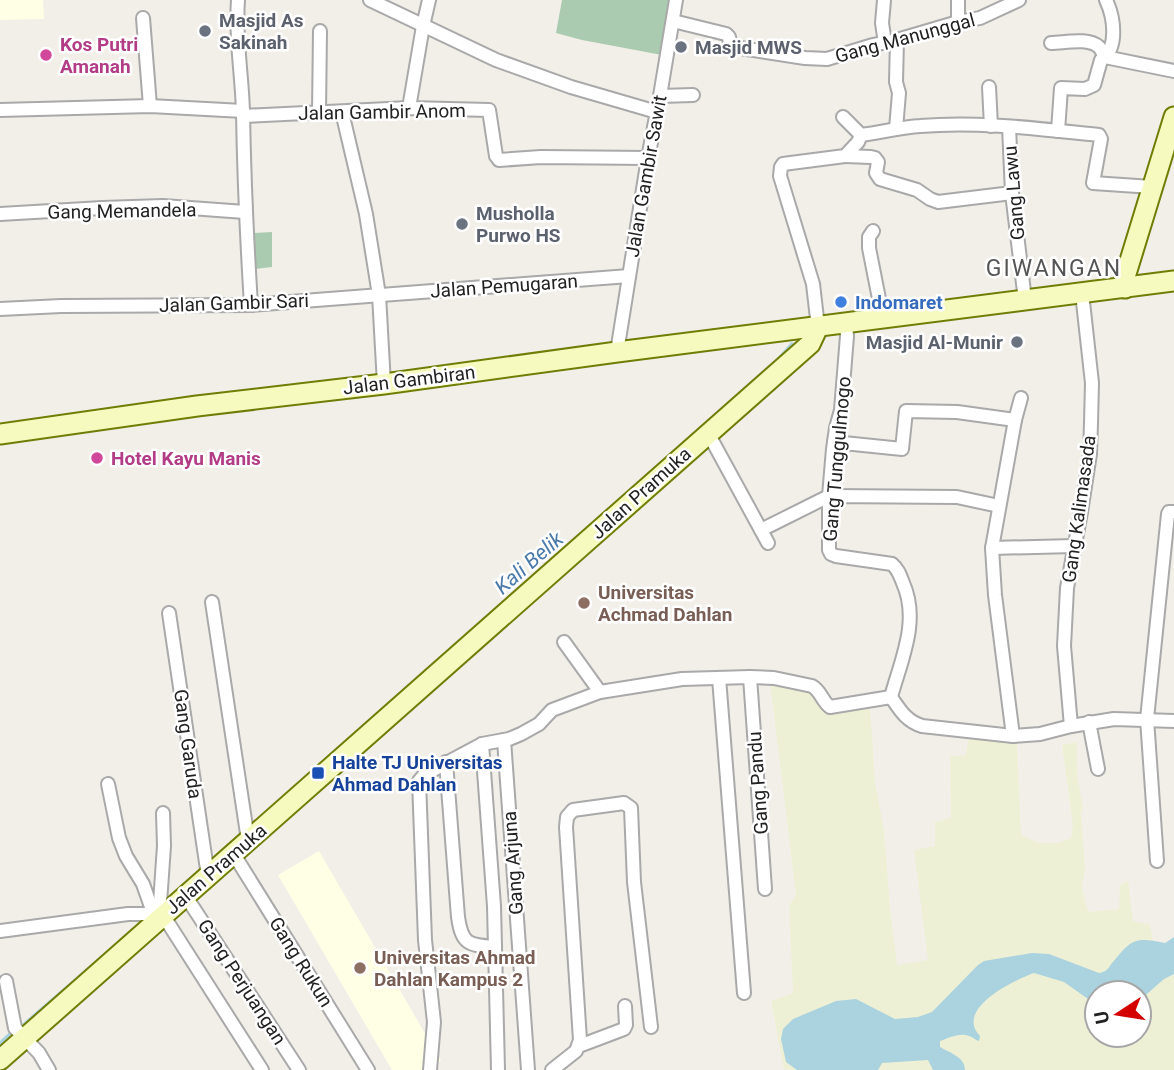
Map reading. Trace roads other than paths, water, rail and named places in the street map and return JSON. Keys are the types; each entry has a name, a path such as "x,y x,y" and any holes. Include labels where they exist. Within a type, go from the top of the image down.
{"main road":[{"path":"1125,288 1125,277 1173,123"},
{"path":"818,327 1174,281"},
{"name":"Jalan Gambiran","path":"0,433 818,327"},
{"name":"Jalan Pramuka","path":"0,1060 156,912 185,895 208,876 810,344 818,327"}],"street":[{"path":"238,0 236,26 243,113 245,212 251,305"},
{"path":"370,0 496,60 571,87 657,112"},
{"path":"409,108 429,0"},
{"name":"Jalan Gambir Sawit","path":"617,352 676,0"},
{"path":"884,0 883,23 891,42 899,93 897,129"},
{"path":"958,0 958,22"},
{"name":"Gang Manunggal","path":"673,21 726,34 734,47 827,59 989,15 1019,0"},
{"path":"1058,131 1061,88 1085,89 1094,85 1101,60 1111,48 1113,33 1110,8 1106,0"},
{"path":"143,18 150,106"},
{"path":"319,112 320,31"},
{"path":"1051,43 1093,43 1105,57 1174,71"},
{"path":"989,87 991,126"},
{"path":"660,96 694,95"},
{"name":"Jalan Gambir Anom","path":"0,110 150,106 243,113 409,108 489,110 496,156 499,160 648,158"},
{"path":"342,112 366,214 379,295 384,384"},
{"path":"843,117 861,135"},
{"path":"861,135 932,125 1009,127 1099,135 1101,136 1093,183 1152,187"},
{"name":"Gang Lawu","path":"1009,127 1012,194 1024,300"},
{"path":"845,156 861,135"},
{"path":"818,327 813,284 780,171 783,164 845,156 874,158 878,162 876,173 880,179 918,190 938,202 1012,194"},
{"name":"Gang Memandela","path":"0,215 163,206 245,212"},
{"path":"873,230 869,237 869,247 883,319"},
{"name":"Jalan Pemugaran","path":"379,295 629,276"},
{"name":"Gang Kalimasada","path":"1071,726 1064,646 1067,588 1090,454 1091,424 1092,383 1082,293"},
{"name":"Jalan Gambir Sari","path":"0,309 251,305 379,295"},
{"name":"Gang Tunggulmogo","path":"846,324 841,410 834,442 829,550 831,554 891,564 895,566 906,588 910,613 908,638 891,697"},
{"path":"1013,736 995,595 992,548 1021,398"},
{"path":"834,442 902,449 906,411 957,412 1015,420"},
{"path":"708,433 768,543"},
{"path":"761,530 830,496 957,497 999,506"},
{"path":"1157,861 1147,719 1167,514 1174,512"},
{"path":"992,548 1074,545"},
{"path":"212,602 241,847"},
{"name":"Gang Garuda","path":"169,613 208,876"},
{"path":"564,642 600,692"},
{"path":"430,1070 435,1022 425,940 419,781 446,762 482,744 521,734 538,724 552,710 600,692 682,679 750,677 774,678 812,686 830,707 891,697 905,717 918,725 1013,736 1040,734 1114,719 1174,721"},
{"name":"Gang Pandu","path":"750,677 765,889"},
{"path":"719,678 744,993"},
{"path":"1090,722 1098,769"},
{"name":"Gang Arjuna","path":"504,740 528,1070"},
{"path":"482,744 494,906 498,1070"},
{"path":"446,762 460,928 466,940 473,946 495,947"},
{"path":"108,784 119,838 156,912 262,1070"},
{"path":"552,1070 579,1046 566,827 573,810 624,803 631,808 634,882 651,1027"},
{"path":"156,912 164,846 163,813"},
{"name":"Gang Rukun","path":"241,847 368,1070"},
{"name":"Gang Perjuangan","path":"185,895 299,1070"},
{"path":"0,931 156,912"},
{"path":"6,981 15,1028 39,1053 49,1070"},
{"path":"579,1046 624,1029 625,1006"}],"water":[{"path":"1174,937 1174,974 1153,989 1153,979 1083,979 1083,995 1064,982 1034,973 1001,989 980,1006 975,1016 974,1026 980,1036 979,1041 962,1035 940,1041 940,1047 960,1059 965,1070 933,1070 928,1060 882,1063 878,1070 797,1070 786,1062 781,1039 783,1029 793,1019 836,1001 856,999 895,1019 918,1017 932,1012 984,961 1032,953 1049,954 1099,973 1107,970 1124,949 1134,942 1146,940 1165,943"}],"waterway":[{"name":"Kali Belik","path":"778,360 792,344"},
{"path":"21,1027 115,946"},
{"path":"0,1043 11,1033"}],"place":[{"name":"Masjid As Sakinah","path":"205,31"},
{"name":"Masjid MWS","path":"681,47"},
{"name":"Kos Putri Amanah","path":"46,55"},
{"name":"Musholla Purwo HS","path":"462,224"},
{"name":"Indomaret","path":"841,302"},
{"name":"Masjid Al-Munir","path":"1017,342"},
{"name":"Hotel Kayu Manis","path":"97,458"},
{"name":"Universitas Achmad Dahlan","path":"584,603"},
{"name":"Halte TJ Universitas Ahmad Dahlan","path":"318,773"},
{"name":"Universitas Ahmad Dahlan Kampus 2","path":"360,968"}],"district":[{"name":"GIWANGAN","path":"1054,268"}]}
